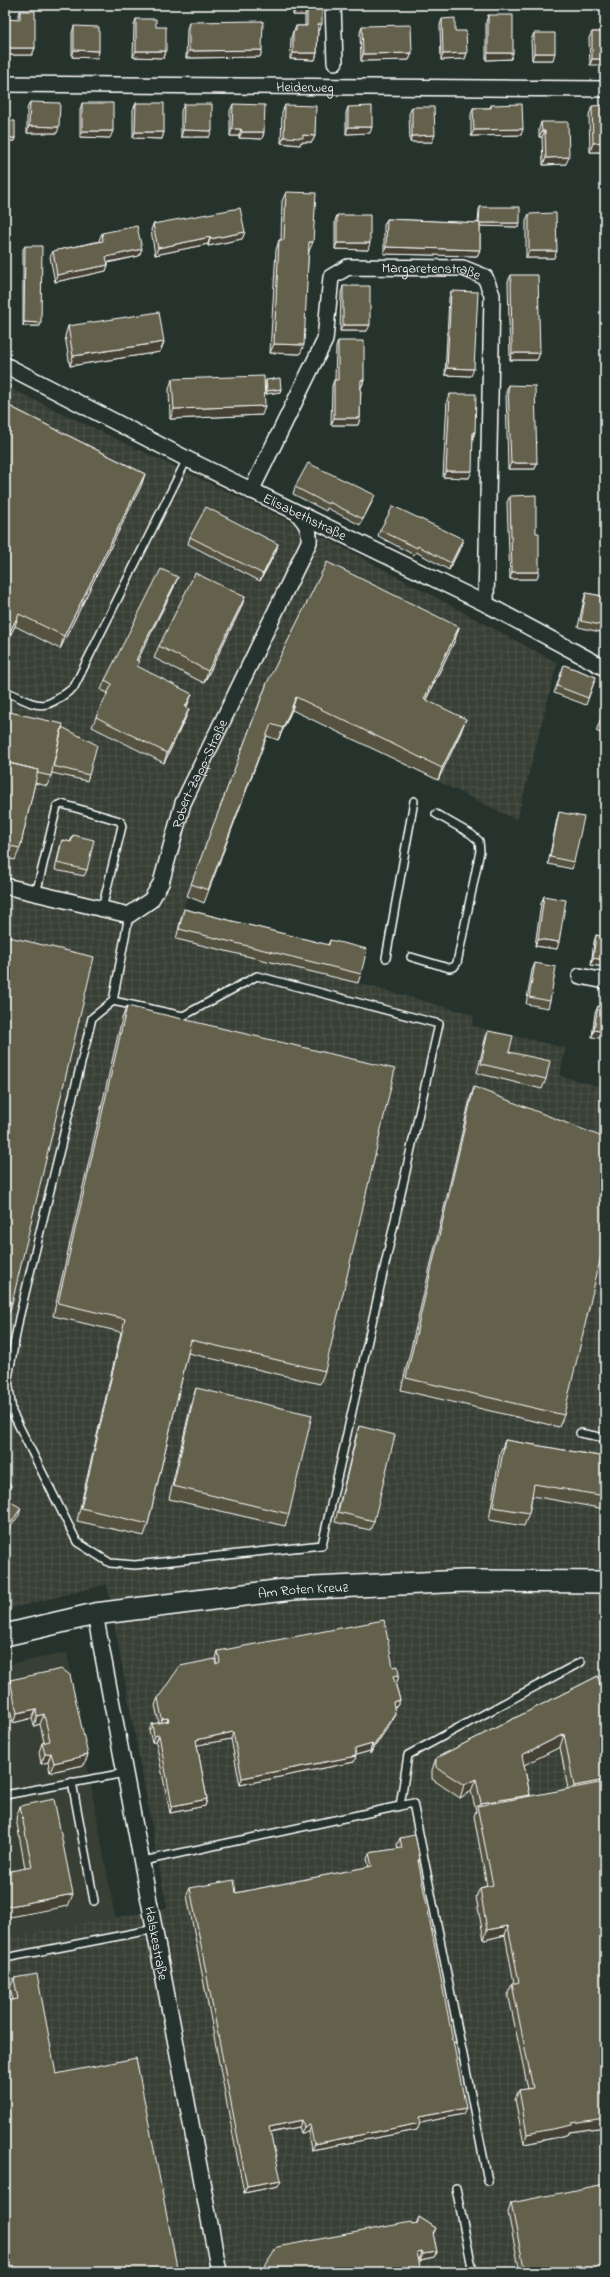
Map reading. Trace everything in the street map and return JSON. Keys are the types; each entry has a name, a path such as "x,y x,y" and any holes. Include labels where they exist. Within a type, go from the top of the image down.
{"street":[{"path":"333,5 335,62"},
{"name":"Heiderweg","path":"5,84 605,89"},
{"name":"Margaretenstraße","path":"251,491 325,340 332,277 348,267 364,267 463,268 485,277 492,295 486,604"},
{"name":"Elisabethstraße","path":"5,365 297,514 486,604 605,668"},
{"name":"Robert-Zapp-Straße","path":"129,915 151,900 161,882 183,803 309,542 310,532 307,524 297,514"},
{"path":"5,886 129,915"},
{"path":"580,976 605,981"},
{"name":"Am Roten Kreuz","path":"5,1635 95,1614 292,1589 464,1581 605,1582"},
{"name":"Halskestraße","path":"95,1614 143,1860 219,2272"}],"lane":[{"path":"5,691 38,706 56,702 74,687 187,459"},
{"path":"386,958 414,801"},
{"path":"36,894 57,806 62,804 120,821 122,826 102,909"},
{"path":"411,957 449,968 454,967 457,963 480,851 479,841 471,834 436,814"},
{"path":"113,1001 183,1016 257,976 439,1024 322,1545 135,1565 110,1563 77,1542 12,1412 8,1378 18,1318 92,1018 113,1001 129,915"},
{"path":"580,1433 605,1438"},
{"path":"400,1806 408,1755 581,1662"},
{"path":"5,1794 125,1773"},
{"path":"72,1782 94,1901"},
{"path":"143,1860 413,1803 488,2182"},
{"path":"5,1958 155,1929"},
{"path":"456,2188 473,2272"}],"shaded area":[{"path":"5,386 329,540 557,663 517,820 263,696 187,896 176,938 358,983 474,1015 472,1026 565,1048 560,1076 605,1088 605,2272 5,2272 5,1938 167,1908 107,1584 5,1610"},
{"path":"67,1653 115,1918 5,1938 5,1665"}],"building":[{"path":"296,5 322,5 322,24 318,24 317,53 293,53 293,31 296,31 296,26 307,26 307,8 296,9"},
{"path":"20,11 35,11 35,48 5,48 5,19 20,20"},
{"path":"488,15 513,15 513,53 488,53"},
{"path":"455,18 455,31 466,31 467,53 443,54 442,19"},
{"path":"136,19 156,19 156,27 166,27 166,51 136,51"},
{"path":"263,21 262,50 189,51 189,22"},
{"path":"411,25 412,53 363,54 362,26"},
{"path":"74,26 99,27 99,51 74,50"},
{"path":"592,32 605,32 605,59 592,59"},
{"path":"534,33 555,33 555,53 534,53"},
{"path":"5,99 9,99 8,127 5,127"},
{"path":"30,102 60,103 59,127 29,126"},
{"path":"82,103 113,103 113,131 82,131"},
{"path":"136,103 164,103 164,132 135,132"},
{"path":"184,104 212,104 212,131 183,130"},
{"path":"233,104 265,105 264,132 242,132 241,129 232,129"},
{"path":"522,104 523,129 474,130 473,108 491,108 491,105"},
{"path":"285,105 316,106 315,136 303,135 303,138 284,137"},
{"path":"605,105 605,142 593,143 592,106"},
{"path":"372,106 372,127 348,127 348,107"},
{"path":"412,107 434,107 435,135 412,136"},
{"path":"8,121 15,121 15,138 7,138"},
{"path":"541,122 568,122 569,157 546,158 545,131 542,131"},
{"path":"286,192 316,193 313,242 309,242 304,345 274,344 279,240 284,240"},
{"path":"480,207 520,207 520,223 479,223"},
{"path":"240,208 245,232 210,239 210,237 158,248 153,224"},
{"path":"556,213 557,251 529,251 529,214"},
{"path":"337,215 370,215 370,243 337,243"},
{"path":"387,219 480,223 480,250 386,247"},
{"path":"137,226 142,249 106,257 108,265 57,275 53,251 103,241 102,233"},
{"path":"25,246 42,246 41,323 24,322"},
{"path":"511,275 538,275 540,353 512,353"},
{"path":"343,286 370,286 370,325 343,325"},
{"path":"451,291 478,292 474,369 447,368"},
{"path":"159,312 164,342 73,356 68,326"},
{"path":"338,341 364,341 364,380 361,380 360,418 334,418 334,380 338,380"},
{"path":"264,376 265,406 174,409 172,379"},
{"path":"280,378 281,389 267,391 266,380"},
{"path":"508,385 535,386 537,463 511,463"},
{"path":"450,394 476,394 472,471 446,471"},
{"path":"5,404 145,474 64,636 19,614 7,637 5,636"},
{"path":"308,463 375,495 363,519 329,502 328,504 295,487"},
{"path":"536,495 536,533 539,533 539,572 512,572 510,496"},
{"path":"393,506 463,539 451,563 418,546 417,548 380,530"},
{"path":"206,507 278,544 263,574 190,537"},
{"path":"327,562 459,627 424,699 466,719 442,768 296,697 283,728 271,724 208,890 191,884 267,683"},
{"path":"161,569 178,577 136,660 139,661 137,666 192,694 185,707 189,709 167,753 96,717 112,684 105,680"},
{"path":"195,573 245,597 208,671 159,646"},
{"path":"603,591 605,592 605,626 581,621 586,593 602,596"},
{"path":"564,665 596,677 588,698 557,686"},
{"path":"5,711 63,724 51,776 37,773 38,770 5,762"},
{"path":"605,711 605,724 600,721"},
{"path":"62,727 97,745 89,775 53,766"},
{"path":"5,762 38,770 20,848 5,845"},
{"path":"559,812 584,817 574,862 550,857"},
{"path":"73,835 94,840 87,870 57,863 62,840 71,842"},
{"path":"544,896 566,900 559,942 538,939"},
{"path":"184,909 329,945 330,940 367,949 361,974 179,929"},
{"path":"596,935 605,937 605,960 593,958"},
{"path":"5,936 94,957 12,1303 5,1302"},
{"path":"535,963 556,967 550,1001 529,997"},
{"path":"127,1006 395,1069 325,1371 191,1340 148,1524 81,1508 125,1319 58,1303"},
{"path":"598,1006 605,1007 605,1032 594,1030"},
{"path":"488,1031 513,1036 509,1052 550,1061 546,1079 481,1064"},
{"path":"474,1087 605,1138 605,1239 564,1415 406,1378"},
{"path":"196,1388 312,1415 289,1514 173,1486"},
{"path":"359,1426 395,1435 374,1521 338,1512"},
{"path":"505,1440 605,1457 605,1496 534,1484 529,1513 493,1507"},
{"path":"5,1481 11,1485 5,1496"},
{"path":"5,1498 21,1508 5,1532"},
{"path":"384,1620 393,1667 398,1666 399,1675 393,1676 400,1700 393,1702 395,1713 373,1747 372,1744 355,1749 356,1756 242,1778 233,1732 196,1740 207,1799 172,1806 159,1735 154,1736 152,1724 169,1721 168,1718 162,1719 158,1698 180,1666 215,1659 216,1664 220,1662 218,1651"},
{"path":"62,1669 70,1675 88,1755 54,1763 51,1753 45,1754 42,1743 50,1741 44,1714 37,1716 36,1709 17,1713 10,1680"},
{"path":"598,1676 605,1710 605,1780 574,1786 564,1734 522,1755 530,1795 481,1803 476,1779 464,1785 436,1767 436,1758"},
{"path":"605,1782 605,2118 572,2123 572,2125 527,2134 519,2090 533,2088 512,1984 519,1982 508,1926 487,1930 480,1888 493,1885 477,1806"},
{"path":"54,1799 73,1894 5,1907 5,1872 32,1867 20,1806"},
{"path":"415,1835 420,1859 418,1860 466,2108 419,2117 420,2123 314,2144 310,2125 304,2127 302,2120 269,2127 281,2180 247,2186 190,1888 234,1880 236,1893 372,1866 369,1853 402,1848 400,1838"},
{"path":"37,1974 56,2074 136,2058 178,2272 5,2272 5,2001 18,1999 14,1978"},
{"path":"605,2184 605,2272 525,2272 511,2203"},
{"path":"419,2217 436,2228 433,2233 437,2252 423,2254 422,2251 417,2252 421,2272 262,2272 261,2269 264,2268 277,2247 411,2222 412,2225 417,2224"}]}
